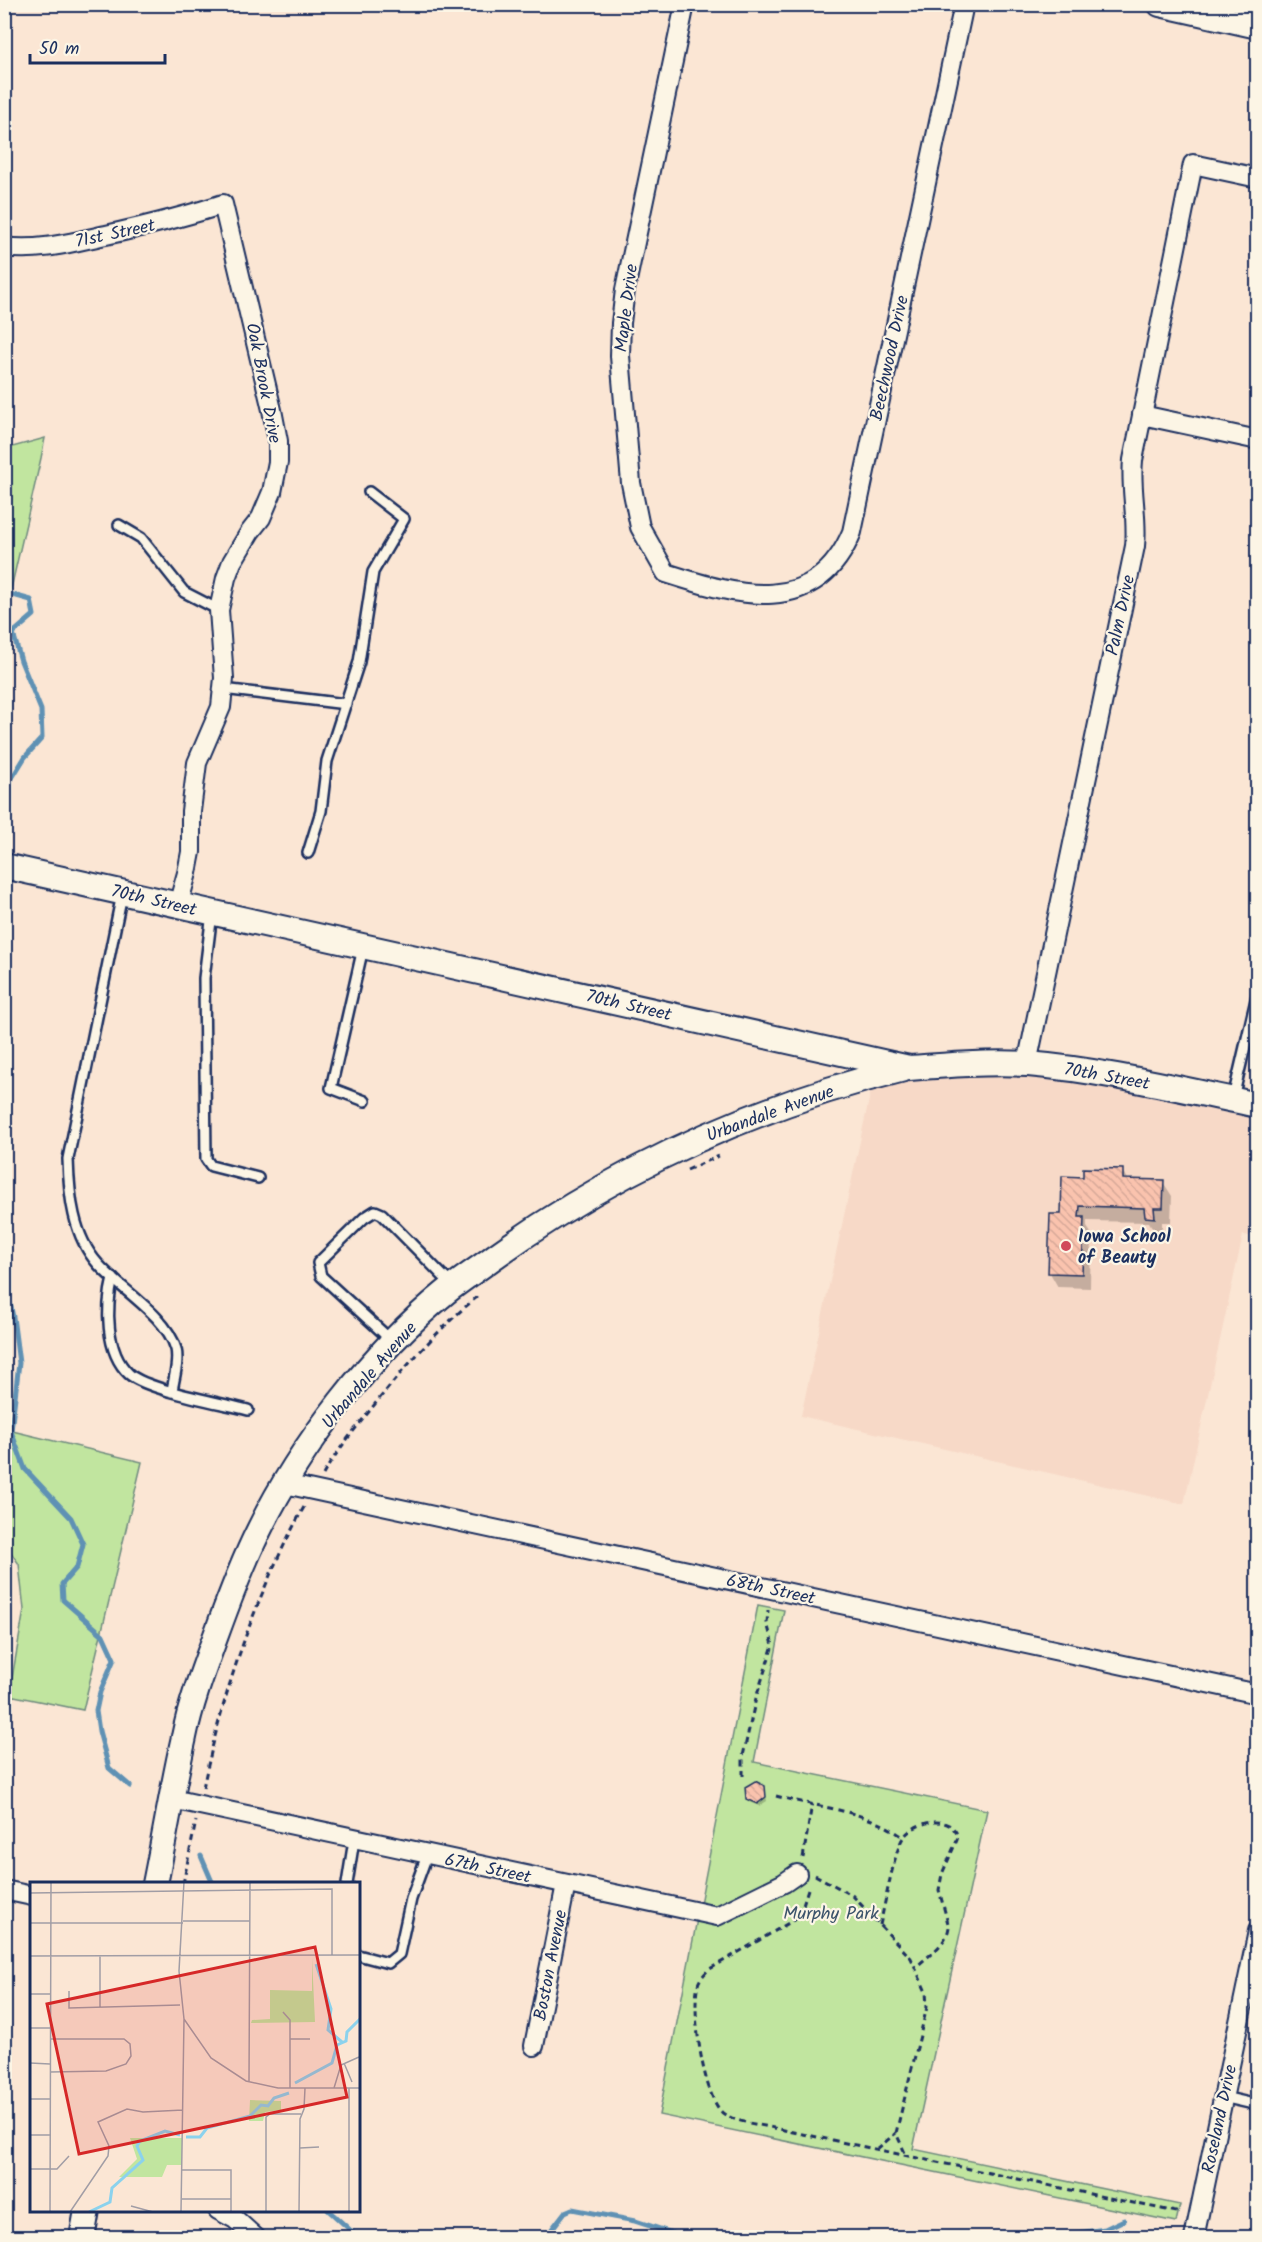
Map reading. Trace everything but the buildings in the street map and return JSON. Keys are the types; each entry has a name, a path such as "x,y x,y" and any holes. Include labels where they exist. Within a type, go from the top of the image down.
{"street":[{"name":"Maple Drive","path":"685,4 625,290 620,357 631,483 640,527 666,573 699,584"},
{"name":"Beechwood Drive","path":"699,584 759,596 794,591 817,581 834,566 845,550 852,532 964,4"},
{"path":"1160,4 1257,26"},
{"name":"Palm Drive","path":"1027,1064 1135,546 1137,523 1132,472 1193,164 1257,178"},
{"name":"71st Street","path":"4,247 17,249 63,244 179,219 223,204"},
{"name":"Oak Brook Drive","path":"178,905 191,852 191,811 197,763 221,707 224,678 219,610 229,570 250,532 261,518 272,492 278,462 278,441 272,410 223,204"},
{"path":"1142,415 1257,440"},
{"name":"70th Street","path":"4,866 909,1068 962,1064 1027,1064 1071,1070 1257,1106"},
{"name":"Urbandale Avenue","path":"155,1882 183,1737 205,1665 242,1567 259,1530 285,1484 342,1400 393,1342 454,1287 543,1222 648,1162 759,1113 874,1076 909,1068"},
{"name":"68th Street","path":"285,1484 1257,1694"},
{"name":"67th Street","path":"172,1799 717,1917 805,1873"},
{"name":"Boston Avenue","path":"534,2046 566,1884"},
{"path":"4,1890 30,1896"},
{"name":"Roseland Drive","path":"1194,2238 1257,1931"},
{"path":"82,2238 87,2212"},
{"path":"220,2212 235,2219 256,2238"}],"lane":[{"path":"308,853 321,811 327,762 359,662 374,572 404,519 369,492"},
{"path":"119,525 141,538 184,592 219,610"},
{"path":"223,689 346,704"},
{"path":"122,892 68,1159 69,1193 72,1210 84,1241 97,1264 166,1330 176,1349 177,1363 172,1391"},
{"path":"212,913 204,978 206,1160 211,1166 258,1178"},
{"path":"363,946 331,1088 364,1101"},
{"path":"1232,1100 1257,991"},
{"path":"393,1342 321,1276 318,1263 364,1218 375,1211 382,1214 454,1287"},
{"path":"113,1278 107,1311 109,1327 120,1363 129,1374 146,1384 248,1410"},
{"path":"347,1882 354,1840"},
{"path":"360,1956 388,1963 399,1954 411,1899 428,1855"},
{"path":"1223,2097 1257,2105"}],"path":[{"path":"677,1175 721,1155"},
{"path":"325,1472 352,1432 420,1350 450,1319 482,1293"},
{"path":"202,1792 215,1735 244,1642 281,1553 306,1505"},
{"path":"743,1776 743,1756 756,1698 773,1645 767,1623 768,1610"},
{"path":"777,1796 872,1819 889,1826 903,1837"},
{"path":"812,1804 799,1917 789,1925 726,1959 702,1976 698,1983 695,2009 702,2059 711,2090 723,2113 751,2123 1182,2213"},
{"path":"183,1882 197,1815"},
{"path":"880,1925 898,1849 903,1837 919,1826 933,1822 953,1827 958,1836 940,1881 941,1899 949,1927 947,1937 916,1967"},
{"path":"805,1873 845,1889 911,1958 928,1999 896,2133 877,2150"},
{"path":"896,2133 906,2156"}],"shaded area":[{"path":"961,1064 1257,1105 1257,1237 1243,1235 1184,1504 801,1416 874,1076"}],"green space":[{"path":"45,438 41,458 5,615 5,449"},
{"path":"4,1429 142,1462 83,1710 9,1695 24,1610 19,1564 5,1544"},
{"name":"Murphy Park","path":"758,1605 784,1610 754,1762 987,1810 913,2149 1180,2205 1176,2222 659,2115"}],"waterway":[{"path":"4,520 8,529 4,559"},
{"path":"4,590 6,593 31,600 34,615 13,633 21,661 41,710 42,738 25,757 4,791"},
{"path":"4,1256 5,1280 19,1363 11,1431 25,1469 71,1518 83,1544 77,1567 62,1584 63,1600 103,1635 114,1659 100,1692 96,1711 109,1768 130,1786"},
{"path":"201,1856 212,1882"},
{"path":"545,2238 565,2212 572,2209 635,2221 687,2238"},
{"path":"330,2212 359,2238"},
{"path":"1045,2238 1105,2229 1124,2220"}],"place":[{"name":"Iowa School of Beauty","path":"1066,1246"}]}
